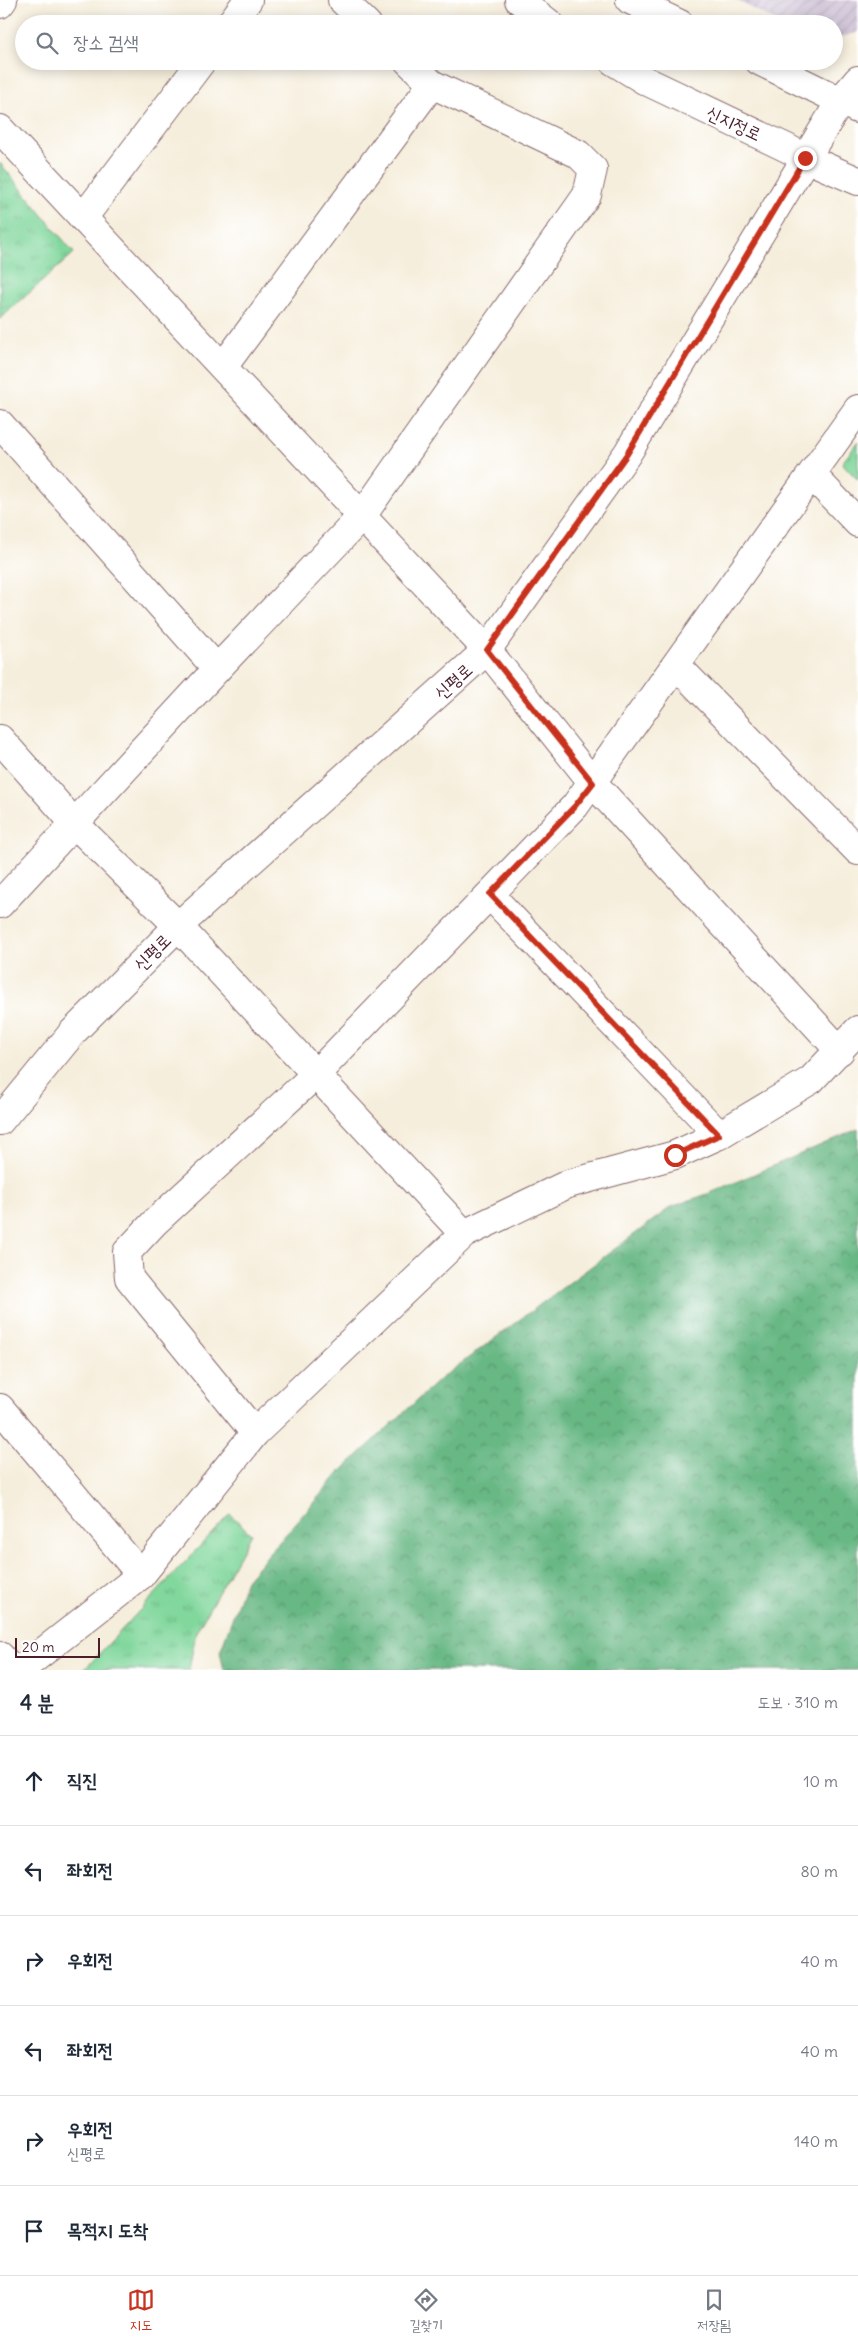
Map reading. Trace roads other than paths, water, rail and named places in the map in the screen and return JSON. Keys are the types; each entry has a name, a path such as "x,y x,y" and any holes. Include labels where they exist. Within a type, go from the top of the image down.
{"street":[{"path":"0,4 3,0"},
{"path":"237,15 248,0"},
{"path":"342,0 358,15"},
{"path":"519,0 538,15"},
{"path":"630,0 661,15"},
{"path":"83,218 195,70"},
{"path":"0,904 217,669 362,516 587,195 593,169 578,154 432,84 417,70"},
{"name":"신지정로","path":"627,70 805,158 858,181"},
{"path":"783,70 852,96"},
{"path":"223,367 432,84"},
{"name":"신평로","path":"0,1121 73,1032 178,926 487,650 627,454 805,158 852,96"},
{"path":"0,129 487,650 593,783 840,1052"},
{"path":"255,1433 130,1278 127,1252 154,1224 316,1074 575,806 858,409"},
{"path":"0,424 217,669"},
{"path":"812,475 858,523"},
{"path":"676,665 858,851"},
{"path":"0,739 74,824 178,926 464,1234"},
{"path":"490,894 719,1135"},
{"path":"20,1670 141,1575 255,1433 464,1234 568,1184 675,1155 719,1135 811,1080 840,1052 858,1030"},
{"path":"0,1408 141,1575"},
{"path":"0,1656 13,1670"}]}
